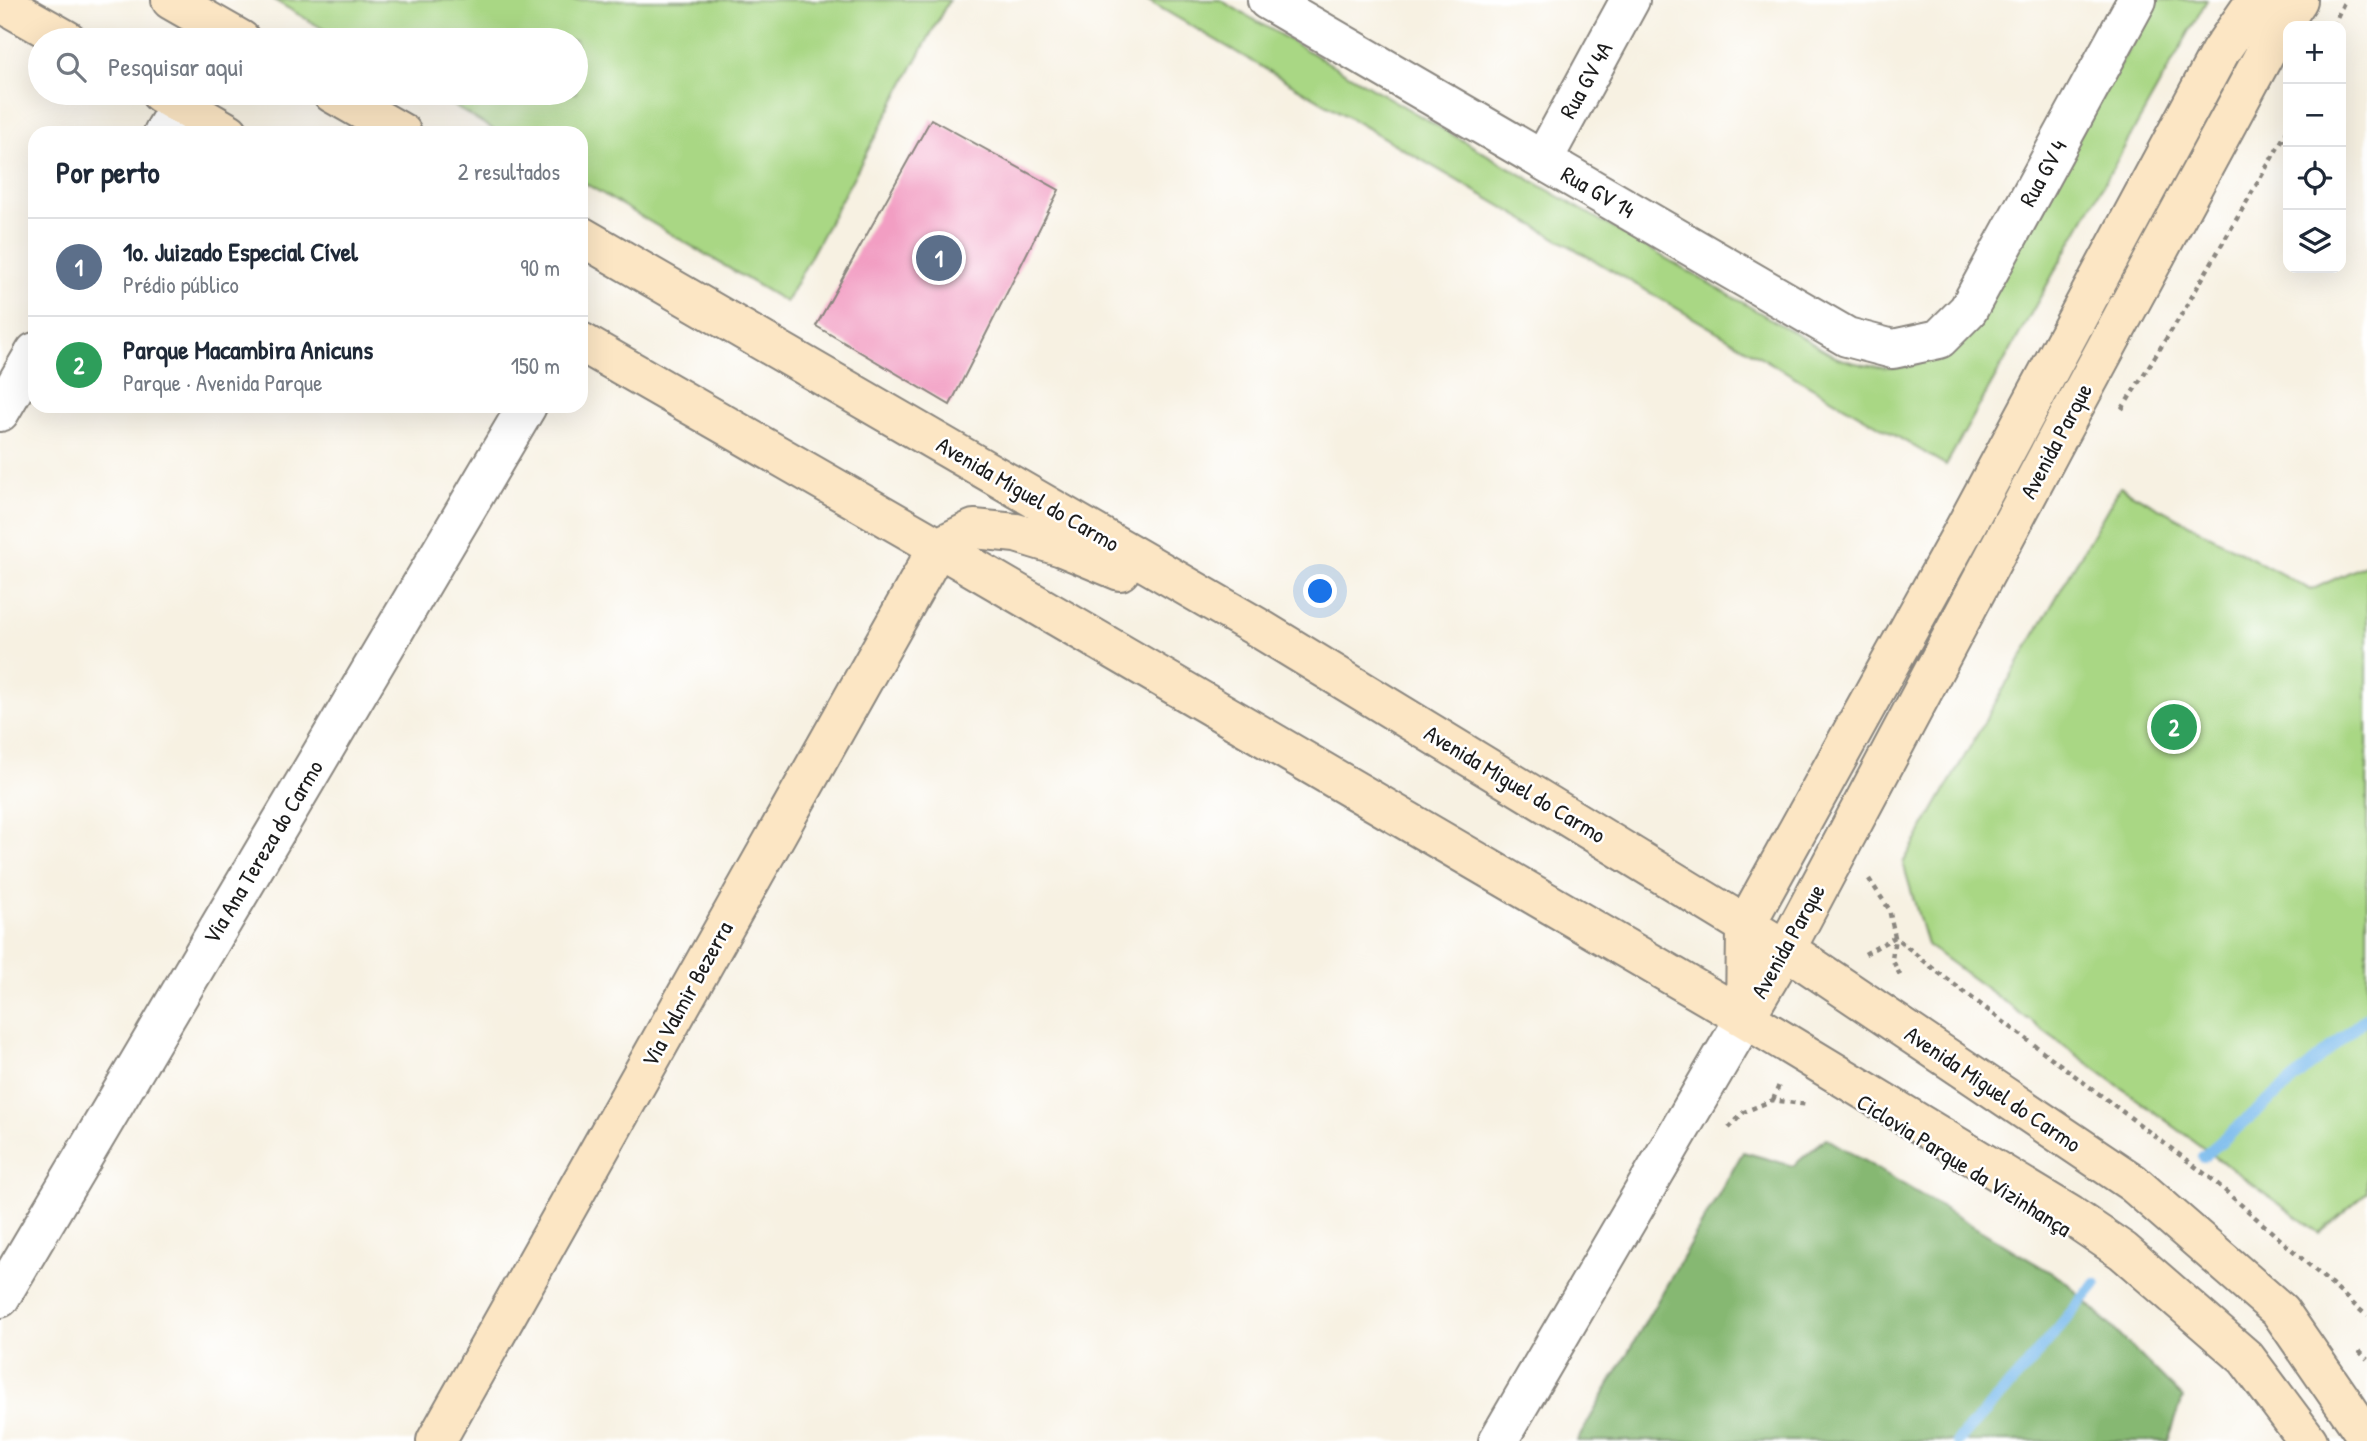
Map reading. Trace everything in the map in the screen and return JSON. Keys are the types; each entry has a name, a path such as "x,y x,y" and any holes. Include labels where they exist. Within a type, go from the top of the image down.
{"main road":[{"path":"172,0 220,28"},
{"name":"Avenida Parque","path":"1745,1018 1746,925 1968,522 2220,52 2256,0"},
{"name":"Avenida Parque","path":"1745,1018 1786,949 2277,31 2298,0"},
{"path":"0,2 46,28"},
{"path":"353,105 390,126"},
{"path":"168,110 210,126"},
{"name":"Avenida Miguel do Carmo","path":"588,240 1257,627 1786,949 2133,1184 2280,1311 2367,1437"},
{"path":"588,345 1745,1018 2070,1215 2123,1251 2246,1358 2308,1441"},
{"path":"938,547 974,529 1016,533 1062,547 1257,627"},
{"name":"Via Valmir Bezerra","path":"436,1441 938,547"}],"street":[{"name":"Rua GV 14","path":"1267,0 1847,337 1894,349 1939,339"},
{"name":"Rua GV 4A","path":"1543,160 1630,0"},
{"name":"Rua GV 4","path":"1939,339 1968,310 2137,0"},
{"path":"0,412 28,364"},
{"name":"Via Ana Tereza do Carmo","path":"0,1298 523,413"},
{"path":"1498,1441 1745,1018"}],"path":[{"path":"2335,21 2345,0"},
{"path":"2120,412 2183,312 2283,139"},
{"path":"1866,874 1889,909 1895,937 1892,959 1904,983"},
{"path":"1895,937 2213,1180 2367,1316"},
{"path":"1722,1136 1744,1112 1773,1100 1815,1105"},
{"path":"2358,1350 2367,1359"}],"green space":[{"path":"274,0 949,0 786,302 588,185 588,126 488,126 452,105 588,105 588,28 322,28"},
{"path":"1147,0 1220,0 1838,358 1892,368 1925,361 1960,342 2157,0 2207,0 1946,465"},
{"path":"2120,487 2311,590 2367,564 2367,1192 2319,1233 1927,945 1903,863"},
{"path":"1826,1138 2065,1281 2183,1398 2168,1441 1577,1441 1743,1152 1793,1166"}],"building":[{"path":"931,119 1059,190 950,405 816,326"}],"waterway":[{"path":"2203,1157 2367,1017"},
{"path":"1958,1441 2020,1374 2095,1284"}],"place":[{"name":"1o. Juizado Especial Cível","path":"939,258"},
{"name":"Parque Macambira Anicuns","path":"2174,727"}]}
